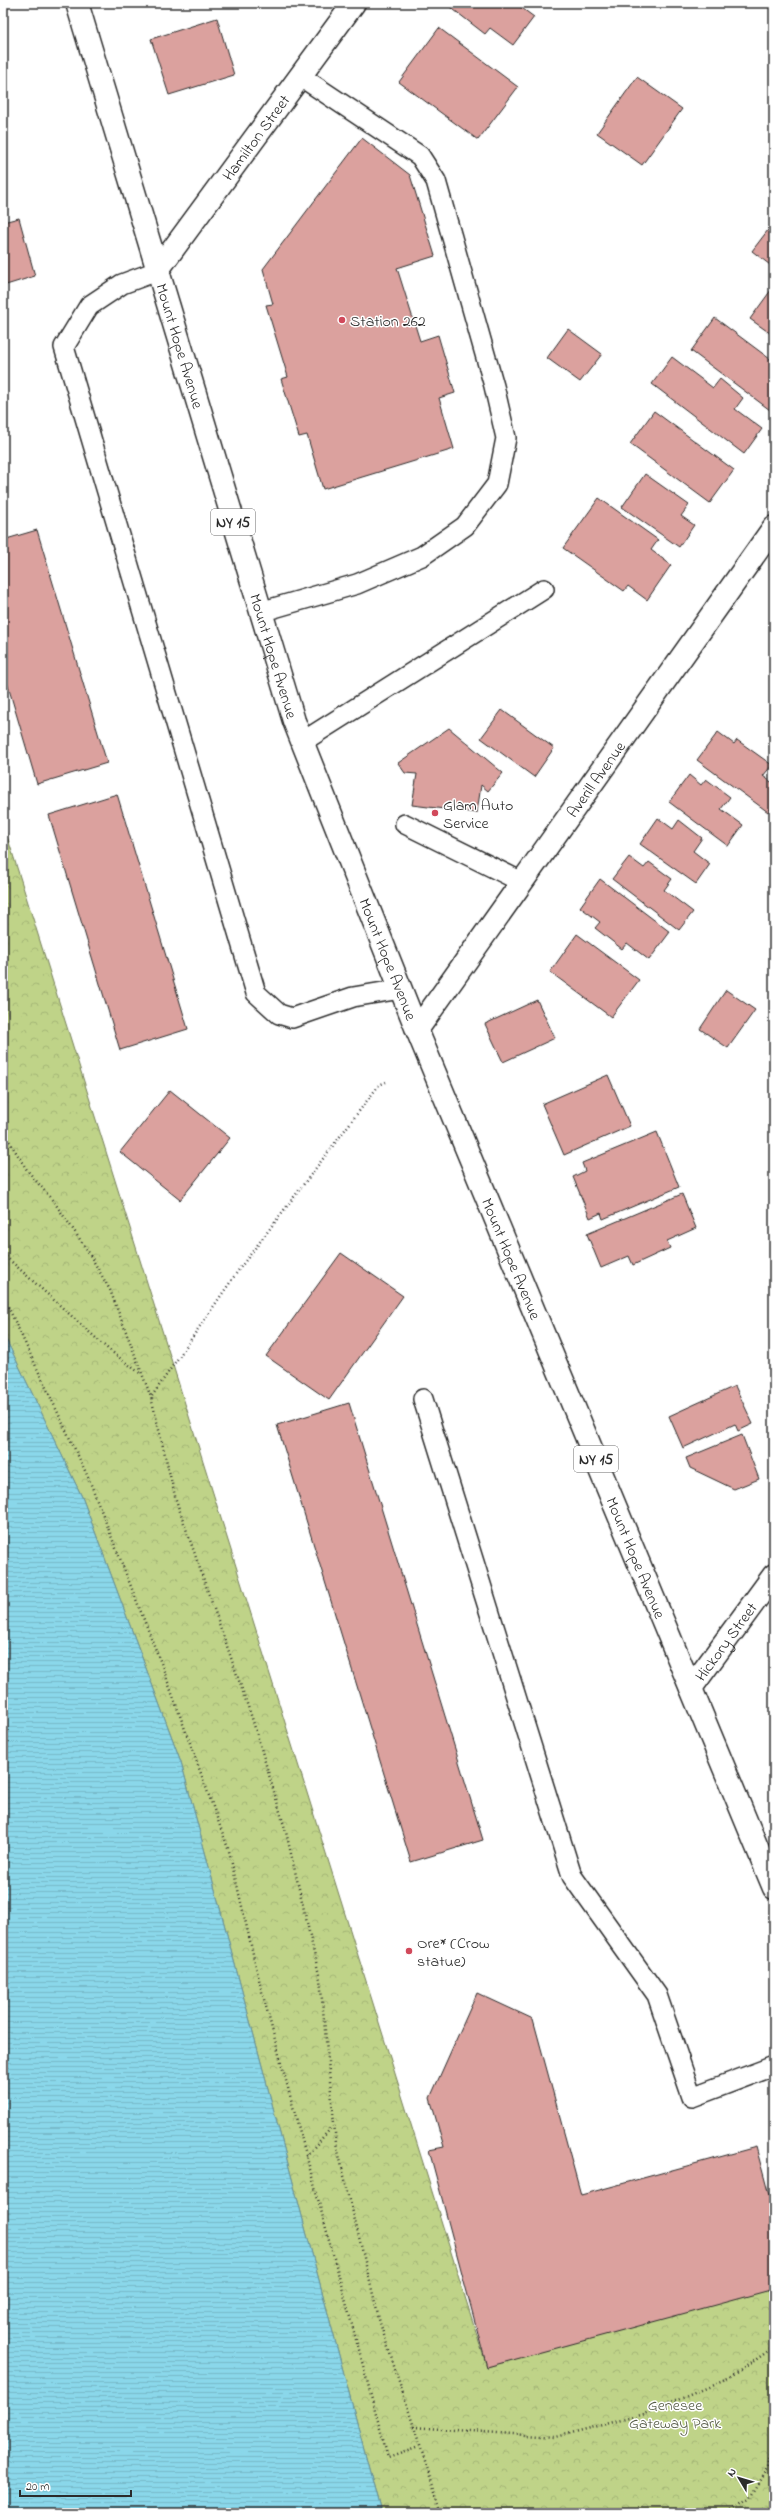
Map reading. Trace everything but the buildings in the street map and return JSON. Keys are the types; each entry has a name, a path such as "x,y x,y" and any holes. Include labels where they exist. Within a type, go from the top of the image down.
{"main road":[{"name":"Mount Hope Avenue","path":"77,3 260,612 302,742 400,989 774,1888"},
{"name":"Hamilton Street","path":"157,270 354,3"},
{"name":"Averill Avenue","path":"417,1030 774,527"},
{"name":"Hickory Street","path":"691,1688 773,1579"}],"lane":[{"path":"260,612 357,584 429,552 465,526 497,484 506,438 494,386 436,180 420,156 300,76"},
{"path":"157,270 122,284 89,306 64,347 256,993 279,1014 292,1018 353,997 400,989"},
{"path":"302,742 544,589"},
{"path":"405,824 522,882"},
{"path":"423,1399 572,1876 658,1995 692,2097 774,2066"}],"path":[{"path":"151,1397 240,1268 379,1085 386,1082"},
{"path":"3,1131 27,1170 54,1202 100,1272 127,1329 141,1374 151,1397 180,1513 247,1704 286,1832 320,1979 336,2143 380,2323 419,2447 442,2513"},
{"path":"3,1254 108,1349 141,1374"},
{"path":"3,1296 88,1477 161,1664 229,1851 261,1988 388,2458 419,2447"},
{"path":"306,2156 334,2126"},
{"path":"413,2428 555,2437 644,2414 728,2378 774,2347"},
{"path":"727,2513 749,2498 769,2467 774,2439"}],"green space":[{"name":"Genesee Gateway Park","path":"3,823 487,2367 774,2281 774,2513 381,2513 181,1762 82,1497 3,1333"}],"water":[{"path":"3,1333 82,1497 181,1762 381,2513 3,2513"}],"place":[{"name":"Station 262","path":"342,320"},
{"name":"Glam Auto Service","path":"435,813"},
{"name":"Ore* (Crow statue)","path":"409,1951"}]}
